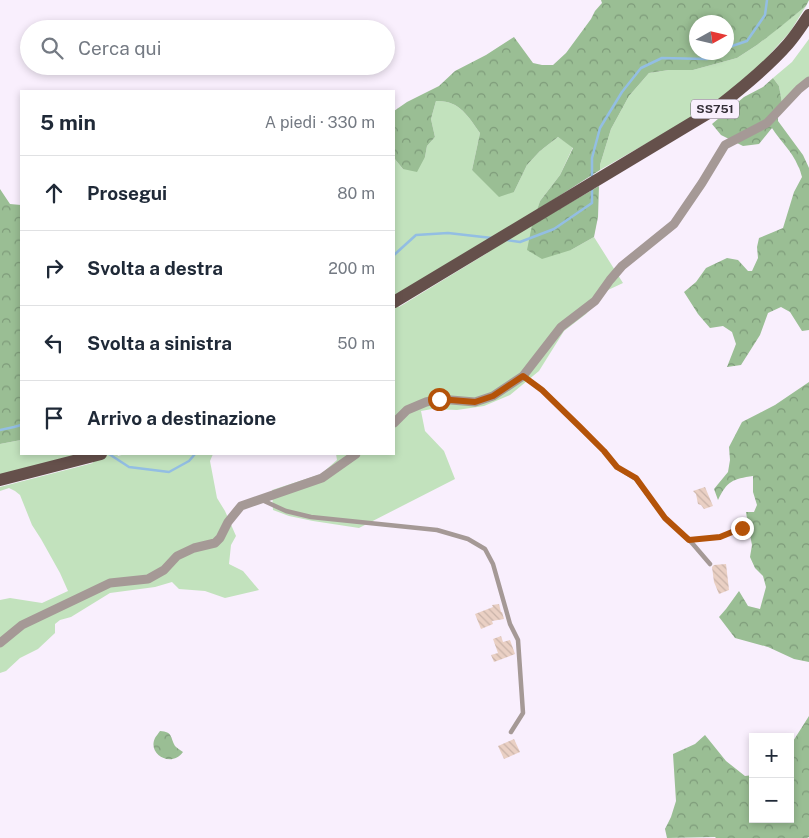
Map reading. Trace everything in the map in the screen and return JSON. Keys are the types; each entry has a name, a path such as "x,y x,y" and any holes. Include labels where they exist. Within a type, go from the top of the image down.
{"main road":[{"name":"SS751","path":"395,302 715,109 745,86 789,43 809,15"},
{"path":"0,480 97,455"}],"street":[{"path":"395,422 407,410 426,402 439,399 475,402 493,396 523,376 561,326 595,301 622,266 674,224 725,145 767,123 799,89 809,82"},
{"path":"0,643 22,625 93,590 110,583 148,579 164,570 177,556 194,548 215,543 241,506 322,478 355,455"}],"lane":[{"path":"523,376 542,390 604,451 617,467 636,478 665,518 689,540 710,564"},
{"path":"261,500 286,511 311,517 437,530 468,539 485,549 493,564 510,624 518,640 523,713 511,732"}],"path":[{"path":"689,540 720,537 742,528"}],"green space":[{"path":"601,0 809,0 806,6 779,28 757,45 734,59 734,15 689,15 689,60 730,60 693,70 669,70 649,73 629,96 611,129 600,170 537,210 540,201 560,175 573,148 558,137 540,151 527,165 514,192 499,197 472,170 480,133 457,106 444,101 436,101 431,119 435,137 427,146 425,157 417,172 403,169 395,159 395,110 439,86 455,71 486,55 514,37 533,63 553,65 566,53 602,3"},
{"path":"806,6 790,32 762,63 712,106 600,170 611,129 629,96 649,73 669,70 693,70 734,60 757,45"},
{"path":"809,39 809,79 782,103 779,86 773,78 792,62"},
{"path":"773,78 779,86 782,103 777,109 778,121 803,155 809,168 809,330 802,331 790,312 781,307 768,313 760,335 741,365 727,367 736,344 732,332 723,326 710,328 698,314 684,292 696,282 706,268 727,258 738,260 748,271 752,271 758,258 757,247 759,238 783,228 794,192 802,177 793,156 772,128 759,144 743,146 721,135 712,124 744,97 763,87"},
{"path":"436,101 451,103 462,110 480,133 472,170 514,192 527,165 540,151 558,137 573,147 560,175 540,201 531,230 571,250 594,237 623,283 608,290 586,314 564,331 539,371 510,395 484,406 457,410 432,409 421,411 425,431 444,451 455,479 359,528 289,516 273,510 272,490 321,474 337,460 336,455 395,455 395,300 399,307 489,252 395,296 395,159 403,169 425,157 427,146 435,137 431,119"},
{"path":"599,186 598,217 594,237 571,250 542,259 527,250 532,225"},
{"path":"0,189 10,204 20,205 20,440 0,444"},
{"path":"809,382 809,662 794,659 768,647 735,638 719,617 739,591 748,606 760,609 766,587 763,576 755,568 750,557 752,545 746,512 754,512 757,505 753,492 753,476 731,482 724,489 718,500 714,489 728,472 730,460 729,447 742,422 775,405"},
{"path":"20,440 20,455 79,455 0,475 0,444"},
{"path":"91,455 213,455 210,461 217,498 236,536 231,545 229,564 243,571 259,590 225,598 205,591 179,589 172,582 155,587 110,593 71,617 60,620 55,624 55,633 38,649 20,658 6,671 0,673 0,600 10,598 42,603 68,591 60,573 32,525 20,495 9,488 0,491 0,487 93,463"},
{"path":"809,716 809,837 667,838 665,829 676,801 673,754 695,744 705,735 726,761 745,776 749,776 749,823 794,823 794,740"},
{"path":"160,731 169,734 175,746 183,752 178,757 167,759 157,754 154,750 153,744"}],"building":[{"path":"705,487 713,506 704,509 698,504 696,494 693,491"},
{"path":"726,564 729,590 719,594 714,582 712,567 714,565"},
{"path":"499,604 504,619 492,621 493,624 481,629 475,614 493,607 492,605"},
{"path":"501,636 503,642 510,640 515,654 494,662 491,655 498,653 493,639"},
{"path":"514,739 520,752 504,759 498,746"}],"waterway":[{"path":"734,45 747,41 765,15 767,0"},
{"path":"592,178 592,158 600,128 622,92 641,68 662,58 689,59"},
{"path":"507,240 520,242 554,229 592,203 592,189"},
{"path":"395,254 416,235 448,233 492,238"},
{"path":"0,430 20,425"},
{"path":"111,455 129,467 169,472 189,461 194,455"}],"route":[{"path":"439,399 475,402 493,396 523,376 542,390 604,451 617,467 636,478 665,518 689,540 705,540 720,537 742,528"}]}
